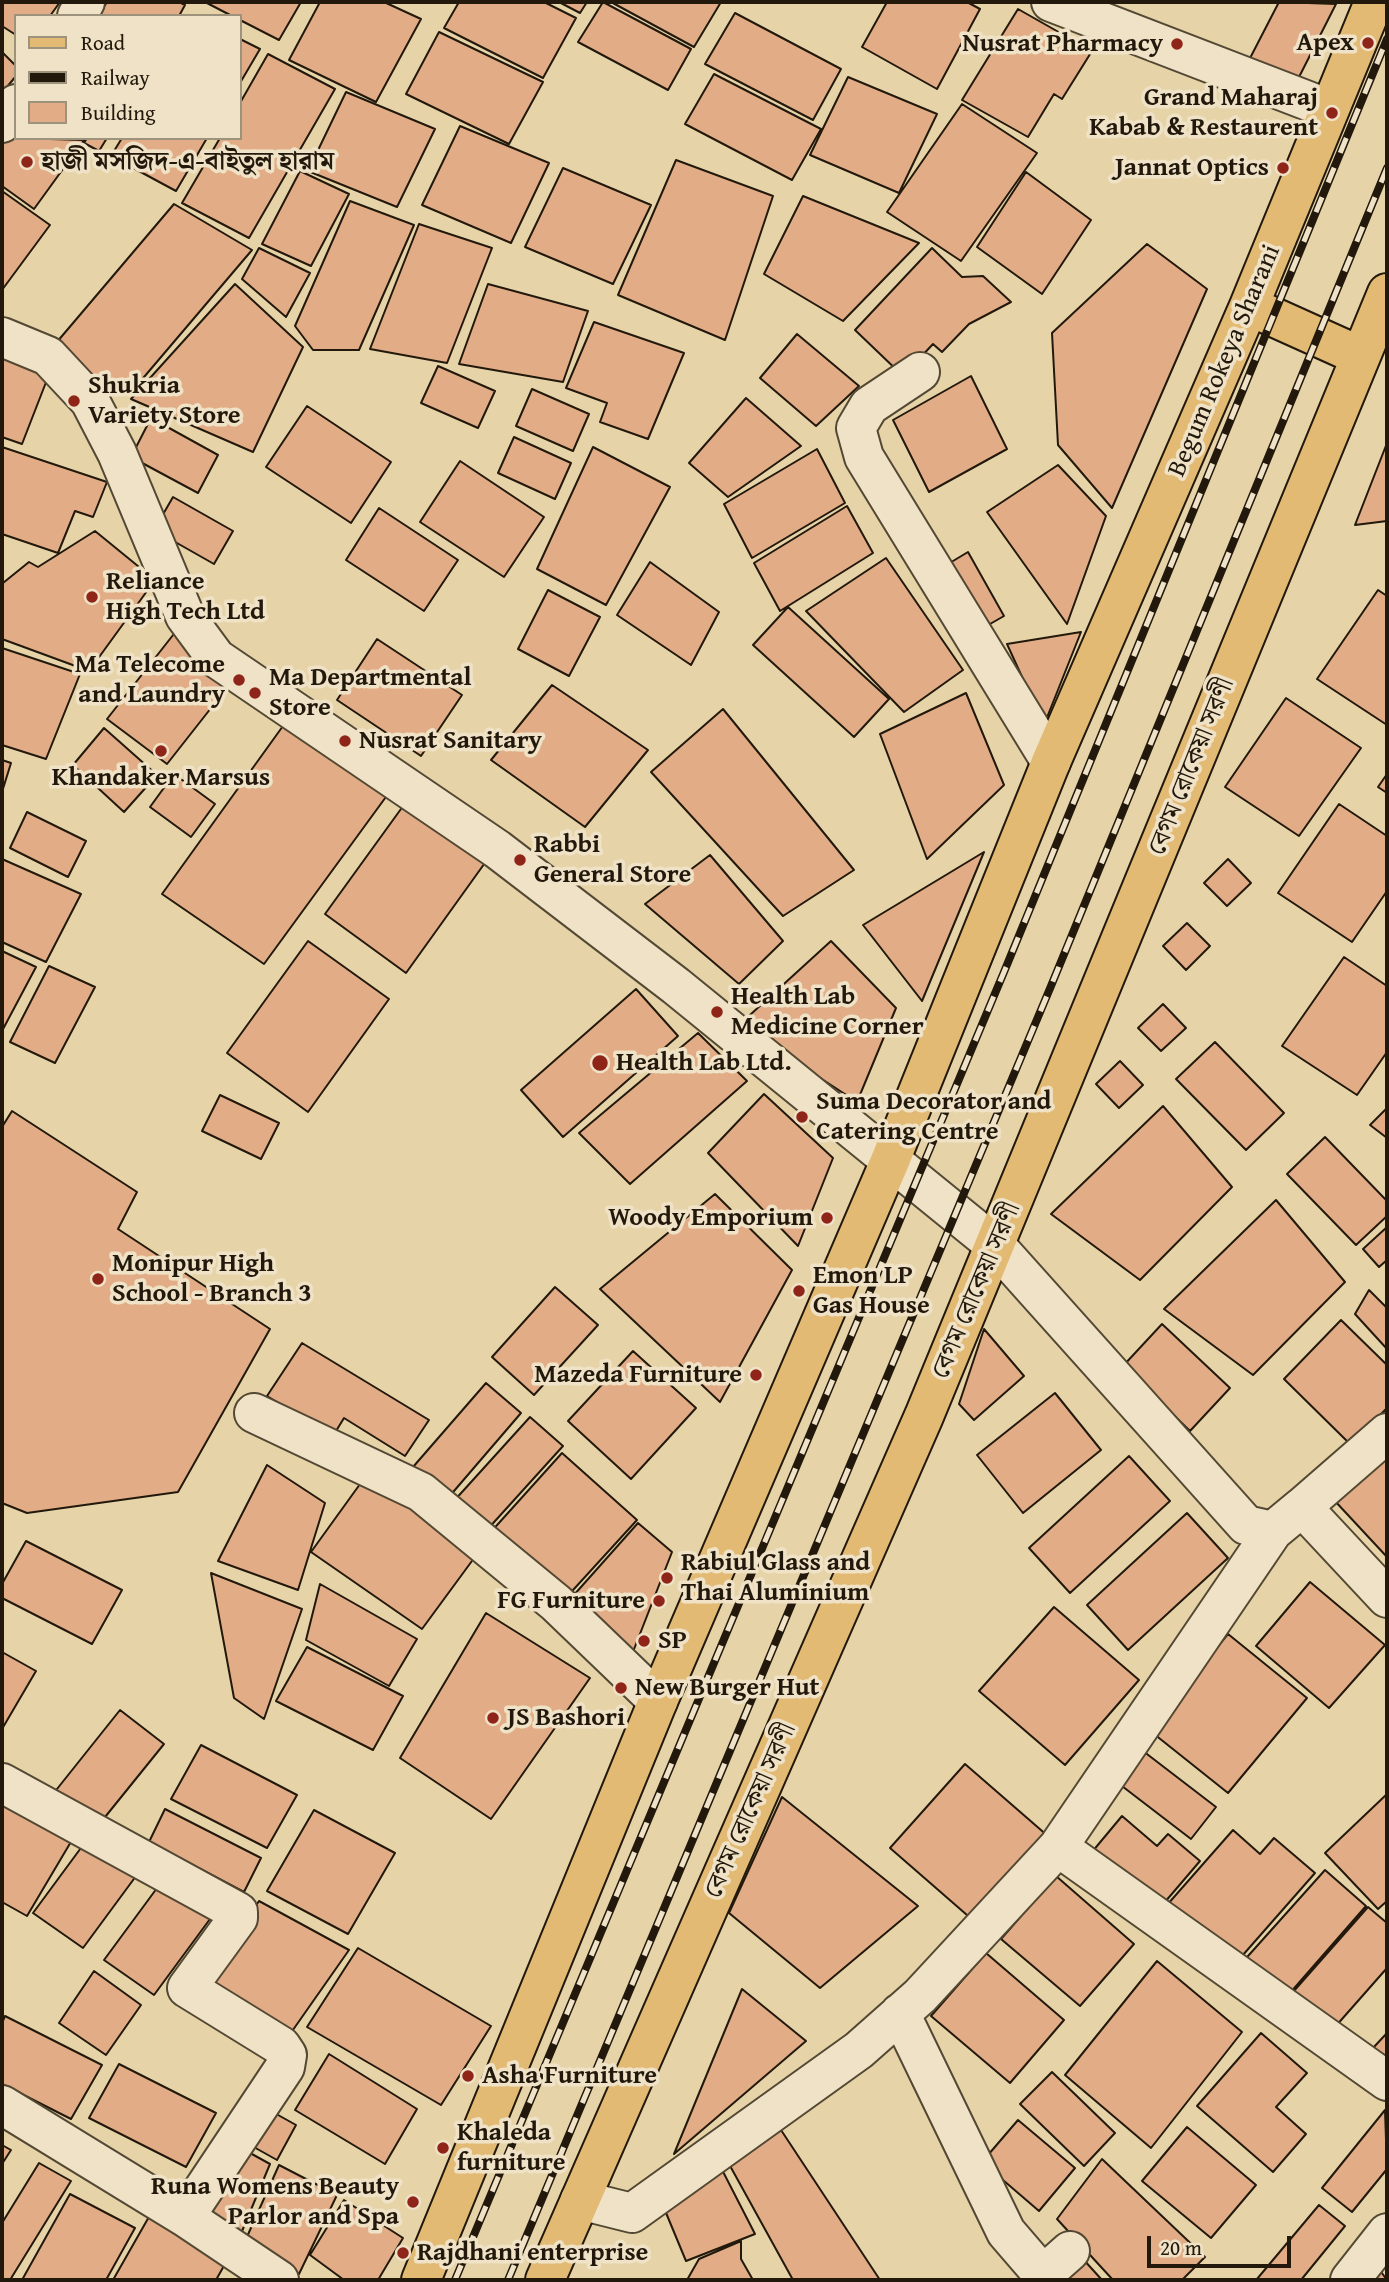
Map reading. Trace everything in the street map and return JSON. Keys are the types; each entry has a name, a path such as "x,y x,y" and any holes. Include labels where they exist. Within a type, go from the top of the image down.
{"main road":[{"name":"Begum Rokeya Sharani","path":"1051,762 1249,306 1374,2"},
{"name":"বেগম রোকেয়া সরণী","path":"545,2280 996,1246 1387,293"},
{"path":"1249,306 1360,356"},
{"path":"421,2280 658,1700 890,1161 1051,762"}],"street":[{"path":"1052,2 1329,108"},
{"path":"2,123 14,107"},
{"path":"2,337 48,356 90,401 117,453 186,616 216,658 497,849 676,986 996,1246 1246,1525 1273,1531"},
{"path":"920,372 869,406 856,428 864,457 1051,762"},
{"path":"254,1413 421,1492 556,1603 658,1700"},
{"path":"580,2200 632,2213 859,2050 900,2013 1058,1847 1273,1531 1387,1433"},
{"path":"1302,1507 1387,1598"},
{"path":"2,1783 238,1912 238,1918 187,1988 281,2046 287,2055 285,2067 185,2217"},
{"path":"1058,1847 1387,2081"},
{"path":"900,2013 1006,2232 1043,2275 1070,2251"},
{"path":"2,2105 185,2217 279,2280"},
{"path":"1350,2280 1387,2233"}],"building":[{"path":"2,2 60,2 51,14 14,14 14,34 2,26"},
{"path":"107,2 179,2 185,5 180,14 99,14"},
{"path":"205,2 301,2 279,40 242,21 242,14 228,14"},
{"path":"320,2 384,2 421,19 376,102 289,60"},
{"path":"459,2 544,2 576,18 543,78 444,28"},
{"path":"559,2 587,2 580,13"},
{"path":"603,2 691,49 668,90 578,42"},
{"path":"611,2 721,2 694,47"},
{"path":"887,2 967,2 980,9 937,89 862,47"},
{"path":"1279,2 1336,4 1295,85 1247,64"},
{"path":"1018,9 1092,51 1062,99 1054,94 1028,137 962,100"},
{"path":"735,13 841,69 813,120 705,64"},
{"path":"439,32 543,82 509,144 406,94"},
{"path":"242,40 260,49 242,80"},
{"path":"2,52 14,64 14,78 2,93"},
{"path":"268,54 335,89 249,238 182,203 219,140 242,140 242,100"},
{"path":"714,74 821,129 792,180 685,124"},
{"path":"848,77 937,114 899,193 810,155"},
{"path":"346,92 435,129 397,207 308,171"},
{"path":"962,104 1037,153 961,261 887,212"},
{"path":"14,124 14,140 84,140 34,209 2,186 2,141"},
{"path":"460,126 549,163 511,243 422,205"},
{"path":"86,140 106,140 99,151 84,143"},
{"path":"121,140 206,140 176,191 111,156"},
{"path":"676,160 773,196 725,340 618,295"},
{"path":"563,168 651,205 613,284 525,247"},
{"path":"300,171 349,194 311,266 262,244"},
{"path":"1026,172 1091,220 1042,294 977,247"},
{"path":"2,191 50,225 2,290"},
{"path":"803,196 919,243 843,321 764,274"},
{"path":"350,201 414,225 359,350 313,350 295,326"},
{"path":"174,204 252,250 133,390 76,369 51,349"},
{"path":"419,224 492,248 447,363 370,349"},
{"path":"1147,244 1207,289 1112,508 1058,445 1052,333"},
{"path":"259,248 310,273 286,317 242,279"},
{"path":"932,248 962,277 983,276 1011,302 969,324 942,352 933,344 903,376 855,330"},
{"path":"235,284 303,347 253,452 131,399"},
{"path":"488,284 588,311 563,382 459,364"},
{"path":"594,322 684,353 648,439 600,422 607,403 566,388"},
{"path":"797,334 859,386 816,426 760,378"},
{"path":"2,357 50,372 22,444 2,437"},
{"path":"438,366 495,391 478,428 421,403"},
{"path":"971,376 1007,449 929,492 893,420"},
{"path":"532,389 589,414 573,451 516,426"},
{"path":"746,398 801,446 728,497 689,463"},
{"path":"307,406 391,462 351,523 266,467"},
{"path":"151,418 218,455 198,493 131,457"},
{"path":"514,437 571,463 555,499 498,473"},
{"path":"1387,443 1387,521 1355,525"},
{"path":"2,447 107,482 93,517 75,511 58,553 2,534"},
{"path":"593,447 670,487 606,605 537,569"},
{"path":"817,449 845,503 752,558 724,504"},
{"path":"460,461 544,517 504,577 420,522"},
{"path":"1058,465 1106,516 1067,624 987,512"},
{"path":"173,497 233,531 214,564 154,530"},
{"path":"847,506 873,553 780,611 754,563"},
{"path":"379,508 458,560 424,611 346,560"},
{"path":"95,531 155,580 89,671 2,639 3,583 29,562 38,567"},
{"path":"968,552 1004,616 983,628 948,564"},
{"path":"886,558 963,670 904,712 806,611"},
{"path":"650,562 719,612 691,665 617,615"},
{"path":"548,590 600,617 569,676 518,649"},
{"path":"1378,590 1387,596 1387,725 1317,679"},
{"path":"788,607 889,699 854,737 753,645"},
{"path":"177,630 237,675 167,764 107,719"},
{"path":"1081,632 1044,725 1007,644"},
{"path":"377,639 462,695 421,756 337,700"},
{"path":"2,648 80,674 46,759 2,745"},
{"path":"552,685 648,750 585,827 491,760"},
{"path":"966,693 1004,785 927,859 880,734"},
{"path":"1286,698 1361,748 1299,836 1225,787"},
{"path":"723,709 854,870 783,916 651,772"},
{"path":"288,719 391,790 264,964 162,894"},
{"path":"104,728 157,775 124,812 73,765"},
{"path":"2,760 11,763 2,792"},
{"path":"174,774 215,804 191,837 150,807"},
{"path":"1387,774 1387,793 1378,787"},
{"path":"406,802 487,860 406,973 325,914"},
{"path":"1339,804 1387,836 1387,891 1352,942 1278,893"},
{"path":"27,812 86,841 68,877 10,848"},
{"path":"984,852 922,1001 863,925"},
{"path":"710,855 783,941 739,984 645,904"},
{"path":"2,859 81,894 46,962 2,942"},
{"path":"1228,859 1251,883 1227,906 1204,883"},
{"path":"1187,923 1210,946 1186,970 1163,946"},
{"path":"308,941 389,999 308,1112 227,1053"},
{"path":"831,941 896,1008 857,1102 739,1025"},
{"path":"2,951 36,967 2,1031"},
{"path":"1344,957 1387,986 1387,1052 1357,1095 1282,1046"},
{"path":"49,966 95,987 55,1063 10,1042"},
{"name":"Health Lab Ltd.","path":"636,989 678,1036 563,1137 521,1090"},
{"path":"1163,1004 1186,1028 1161,1051 1138,1028"},
{"path":"698,1033 747,1081 630,1184 579,1133"},
{"path":"1215,1042 1284,1113 1246,1150 1176,1079"},
{"path":"1120,1061 1143,1085 1119,1108 1096,1084"},
{"path":"764,1094 833,1158 798,1246 708,1153"},
{"path":"220,1095 279,1123 261,1159 202,1131"},
{"path":"1163,1106 1232,1187 1140,1280 1051,1214"},
{"path":"1387,1108 1387,1138 1370,1125"},
{"name":"Monipur High School - Branch 3","path":"12,1111 137,1192 118,1229 270,1329 178,1492 27,1513 2,1503 2,1127"},
{"path":"1325,1137 1387,1201 1387,1216 1356,1245 1287,1174"},
{"path":"715,1194 792,1270 720,1402 600,1289"},
{"path":"1276,1200 1345,1282 1253,1375 1164,1309"},
{"path":"1387,1227 1387,1260 1379,1267 1363,1249"},
{"path":"555,1287 598,1325 534,1395 492,1357"},
{"path":"1369,1290 1387,1308 1387,1349 1355,1314"},
{"path":"1341,1320 1387,1365 1387,1408 1351,1445 1284,1379"},
{"path":"1162,1324 1230,1388 1190,1431 1123,1366"},
{"path":"984,1329 1024,1376 974,1420 959,1404"},
{"path":"302,1343 429,1420 405,1456 344,1418 333,1436 267,1396"},
{"path":"633,1351 696,1408 631,1479 568,1421"},
{"path":"486,1383 521,1413 448,1498 413,1467"},
{"path":"1055,1393 1101,1450 1023,1513 977,1455"},
{"path":"530,1417 563,1446 486,1531 453,1502"},
{"path":"1387,1449 1387,1557 1334,1500"},
{"path":"562,1453 637,1520 563,1601 489,1534"},
{"path":"1129,1456 1170,1501 1070,1593 1029,1548"},
{"path":"267,1465 325,1503 298,1590 218,1561"},
{"path":"368,1473 480,1550 422,1629 311,1552"},
{"path":"1187,1513 1228,1558 1128,1650 1087,1605"},
{"path":"638,1523 672,1552 629,1662 565,1605"},
{"path":"26,1541 122,1590 92,1644 2,1598 2,1584"},
{"path":"211,1573 302,1609 264,1719 234,1698"},
{"path":"1310,1582 1385,1645 1329,1708 1256,1646"},
{"path":"320,1584 417,1639 389,1686 306,1640"},
{"path":"1054,1607 1139,1680 1065,1765 979,1691"},
{"name":"JS Bashori","path":"486,1613 590,1678 491,1819 400,1758"},
{"path":"1228,1634 1307,1698 1228,1793 1149,1730"},
{"path":"307,1647 403,1696 373,1750 276,1701"},
{"path":"2,1652 36,1671 2,1729"},
{"path":"120,1710 164,1744 97,1827 53,1794"},
{"path":"201,1745 297,1795 267,1848 171,1799"},
{"path":"1143,1751 1216,1807 1191,1839 1118,1783"},
{"path":"965,1764 1049,1837 975,1922 890,1848"},
{"path":"1387,1794 1387,1901 1378,1909 1325,1853"},
{"path":"2,1796 75,1835 27,1916 2,1902"},
{"path":"782,1797 918,1906 820,1988 729,1913"},
{"path":"165,1809 261,1858 244,1892 149,1842"},
{"path":"314,1810 395,1853 348,1934 267,1891"},
{"path":"1122,1816 1157,1846 1168,1834 1200,1861 1159,1909 1092,1852"},
{"path":"1233,1830 1260,1854 1274,1838 1315,1873 1235,1964 1167,1905"},
{"path":"89,1837 139,1872 83,1948 33,1913"},
{"path":"1325,1870 1366,1906 1283,2001 1240,1965"},
{"path":"1056,1876 1134,1944 1080,2006 1001,1939"},
{"path":"160,1884 210,1919 154,1995 104,1960"},
{"path":"259,1901 349,1950 288,2037 205,1982"},
{"path":"1368,1907 1387,1923 1387,1968 1320,2044 1278,2009"},
{"path":"358,1948 491,2026 441,2105 307,2027"},
{"path":"986,1953 1064,2020 1010,2083 931,2016"},
{"path":"1157,1961 1242,2032 1151,2148 1065,2075"},
{"path":"94,1971 141,2005 106,2055 59,2023"},
{"path":"742,1989 806,2041 674,2154"},
{"path":"5,2016 102,2065 71,2119 2,2084 2,2023"},
{"path":"1261,2033 1307,2073 1276,2107 1306,2134 1273,2172 1197,2106"},
{"path":"1387,2033 1387,2061 1373,2048"},
{"path":"329,2054 417,2109 385,2164 295,2110"},
{"path":"119,2064 216,2113 186,2167 89,2118"},
{"path":"1052,2072 1115,2133 1084,2166 1020,2104"},
{"path":"262,2106 296,2125 277,2160 243,2141"},
{"path":"1385,2110 1387,2169 1352,2212 1322,2188"},
{"path":"1018,2120 1075,2168 1039,2211 982,2162"},
{"path":"1187,2127 1256,2185 1211,2238 1142,2181"},
{"path":"781,2130 880,2280 793,2280 729,2164"},
{"path":"2,2145 11,2150 2,2164"},
{"path":"241,2148 270,2164 240,2236 207,2212"},
{"path":"716,2158 755,2234 686,2261 664,2208"},
{"path":"1102,2159 1205,2257 1182,2280 1113,2280 1057,2219"},
{"path":"39,2163 71,2181 10,2280 6,2280 2,2278 2,2223"},
{"path":"279,2165 337,2195 299,2274 246,2239"},
{"path":"70,2194 135,2228 106,2280 22,2280"},
{"path":"344,2200 403,2238 378,2280 344,2280 310,2255"},
{"path":"1319,2205 1345,2226 1301,2280 1257,2279"},
{"path":"150,2215 230,2255 216,2280 113,2280"},
{"path":"741,2241 741,2259 753,2280 687,2280 699,2259"},
{"path":"1083,2259 1102,2280 1066,2280"},
{"path":"1379,2269 1387,2280 1369,2280"}],"railway":[{"path":"455,2280 1004,972 1387,39"},
{"path":"508,2280 1051,986 1387,168"}],"place":[{"name":"Apex","path":"1368,43"},
{"name":"Nusrat Pharmacy","path":"1177,44"},
{"name":"Grand Maharaj Kabab & Restaurent","path":"1332,113"},
{"name":"হাজী মসজিদ-এ-বাইতুল হারাম","path":"27,162"},
{"name":"Jannat Optics","path":"1283,168"},
{"name":"Shukria Variety Store","path":"74,401"},
{"name":"Reliance High Tech Ltd","path":"92,597"},
{"name":"Ma Telecome and Laundry","path":"239,680"},
{"name":"Ma Departmental Store","path":"255,693"},
{"name":"Nusrat Sanitary","path":"345,741"},
{"name":"Khandaker Marsus","path":"161,751"},
{"name":"Rabbi General Store","path":"520,860"},
{"name":"Health Lab Medicine Corner","path":"717,1012"},
{"name":"Health Lab Ltd.","path":"600,1063"},
{"name":"Suma Decorator and Catering Centre","path":"802,1117"},
{"name":"Woody Emporium","path":"827,1218"},
{"name":"Monipur High School - Branch 3","path":"98,1279"},
{"name":"Emon LP Gas House","path":"799,1291"},
{"name":"Mazeda Furniture","path":"756,1375"},
{"name":"Rabiul Glass and Thai Aluminium","path":"667,1578"},
{"name":"FG Furniture","path":"659,1601"},
{"name":"SP","path":"644,1641"},
{"name":"New Burger Hut","path":"621,1688"},
{"name":"JS Bashori","path":"493,1718"},
{"name":"Asha Furniture","path":"468,2076"},
{"name":"Khaleda furniture","path":"443,2148"},
{"name":"Runa Womens Beauty Parlor and Spa","path":"413,2202"},
{"name":"Rajdhani enterprise","path":"403,2253"}]}
